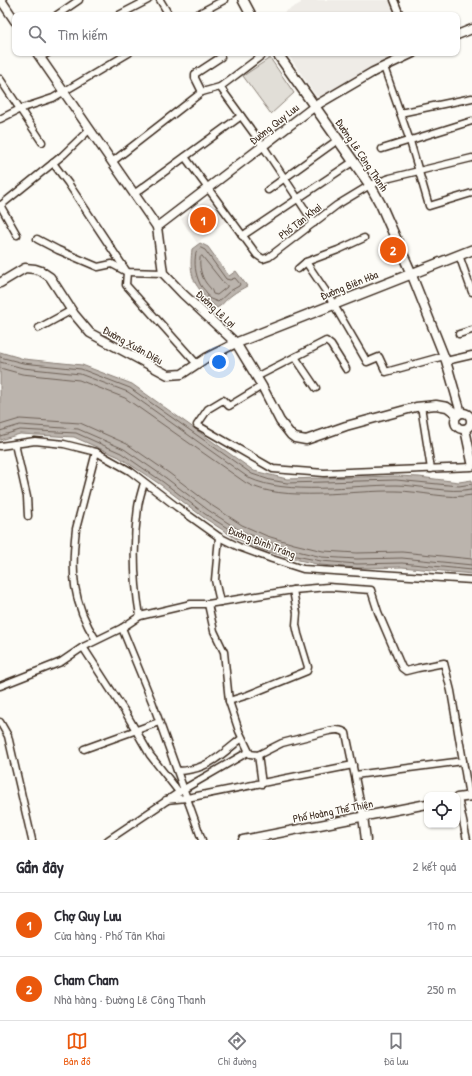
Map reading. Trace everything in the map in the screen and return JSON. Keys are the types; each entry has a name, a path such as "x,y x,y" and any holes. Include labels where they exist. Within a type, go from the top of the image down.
{"main road":[{"path":"243,0 249,12"},
{"name":"Đường Lê Công Thanh","path":"279,56 354,160 370,185 411,273"},
{"name":"Đường Biên Hòa","path":"236,344 411,273 472,250"}],"street":[{"path":"1,0 12,16"},
{"path":"61,12 79,0"},
{"path":"125,12 148,0"},
{"path":"160,0 167,12"},
{"path":"202,12 224,0"},
{"path":"394,0 399,12"},
{"path":"460,34 472,29"},
{"path":"37,239 58,250 98,266 112,264 127,272 163,273 157,227 63,91 43,56"},
{"path":"0,119 20,108 53,98 124,56"},
{"path":"112,162 202,92 220,87 261,56"},
{"name":"Đường Quy Lưu","path":"157,227 315,106 384,67 407,56"},
{"path":"202,92 194,78 194,74 221,57"},
{"path":"384,67 410,141 429,206 472,193"},
{"path":"0,79 42,142"},
{"path":"220,87 263,146 314,223"},
{"path":"400,113 472,98"},
{"path":"134,194 241,116"},
{"path":"382,149 472,121"},
{"path":"17,235 0,206 53,163 90,129"},
{"path":"268,190 339,139"},
{"name":"Phố Tân Khai","path":"185,157 242,236 257,255 263,259 269,257 337,205 370,185 419,170 472,158"},
{"path":"242,236 354,160"},
{"path":"53,163 127,272 126,285 197,364"},
{"path":"298,268 306,262 364,238"},
{"path":"459,255 472,292"},
{"path":"306,262 327,293 367,362 379,357 386,372 445,359 472,355"},
{"name":"Đường Xuân Diệu","path":"0,283 25,268 41,271 50,277 72,310 90,333 168,375 182,374 197,364 236,344"},
{"name":"Đường Lê Lợi","path":"163,273 236,344 262,386 285,429 291,435 306,440 346,426 421,406 436,405 447,407 459,414"},
{"name":"Đường Lê Công Thanh","path":"411,273 445,359 459,414"},
{"path":"39,328 72,310"},
{"path":"459,334 472,330"},
{"path":"256,377 326,341 331,345 346,368"},
{"path":"295,357 316,388"},
{"path":"262,386 229,406 223,400 208,409 197,424 272,469 324,473 472,467"},
{"path":"421,406 431,469"},
{"path":"469,428 459,429 455,425 455,419 459,414 466,413 470,416 471,422 469,428 472,462"},
{"name":"Đường Đinh Tráng","path":"0,446 35,441 57,443 96,452 130,472 219,537 239,547 303,568 472,580"},
{"path":"15,444 28,497 28,516"},
{"path":"96,452 76,529 74,577 75,593 83,618 96,640"},
{"path":"140,616 135,542 138,505 144,482"},
{"path":"219,537 215,580 220,602"},
{"path":"1,684 61,662 83,647 122,628 140,616 192,604 208,604 293,590 328,587 371,590 378,612 402,668 406,671 444,663 451,691 470,796 460,798"},
{"path":"229,701 248,696 307,671 308,667 296,625 297,613 293,590"},
{"path":"208,604 214,631 224,652 229,701 248,752 252,755 258,755 282,742 336,730 346,733 363,816 366,840"},
{"path":"122,628 177,770 182,791"},
{"path":"83,647 109,686 150,755 187,798 202,840"},
{"path":"0,722 8,736 32,840"},
{"path":"84,749 159,722"},
{"path":"177,770 186,770 207,765 242,738"},
{"path":"108,840 166,800 248,752"},
{"path":"258,755 262,784"},
{"path":"355,775 463,764 472,766"},
{"path":"166,800 187,798 262,784 353,765"},
{"name":"Phố Hoàng Thế Thiện","path":"243,840 424,805"},
{"path":"460,807 467,840"}],"shaded area":[{"path":"300,0 391,0 396,12 284,12 301,3"},
{"path":"289,56 400,56 373,67 321,97 316,96"},
{"path":"270,58 294,93 271,114 243,76"},
{"path":"208,198 226,221 197,243 181,219"}],"water":[{"path":"200,243 208,247 229,276 236,271 247,286 230,296 217,308 212,303 209,305 203,297 204,294 196,284 192,273 192,249"},
{"path":"0,352 24,359 82,365 132,384 254,471 287,479 396,476 459,482 472,480 472,574 402,567 357,568 321,565 290,558 262,550 235,538 119,457 74,437 20,434 0,440"}],"place":[{"name":"Chợ Quy Lưu","path":"203,220"},
{"name":"Cham Cham","path":"393,250"}]}
